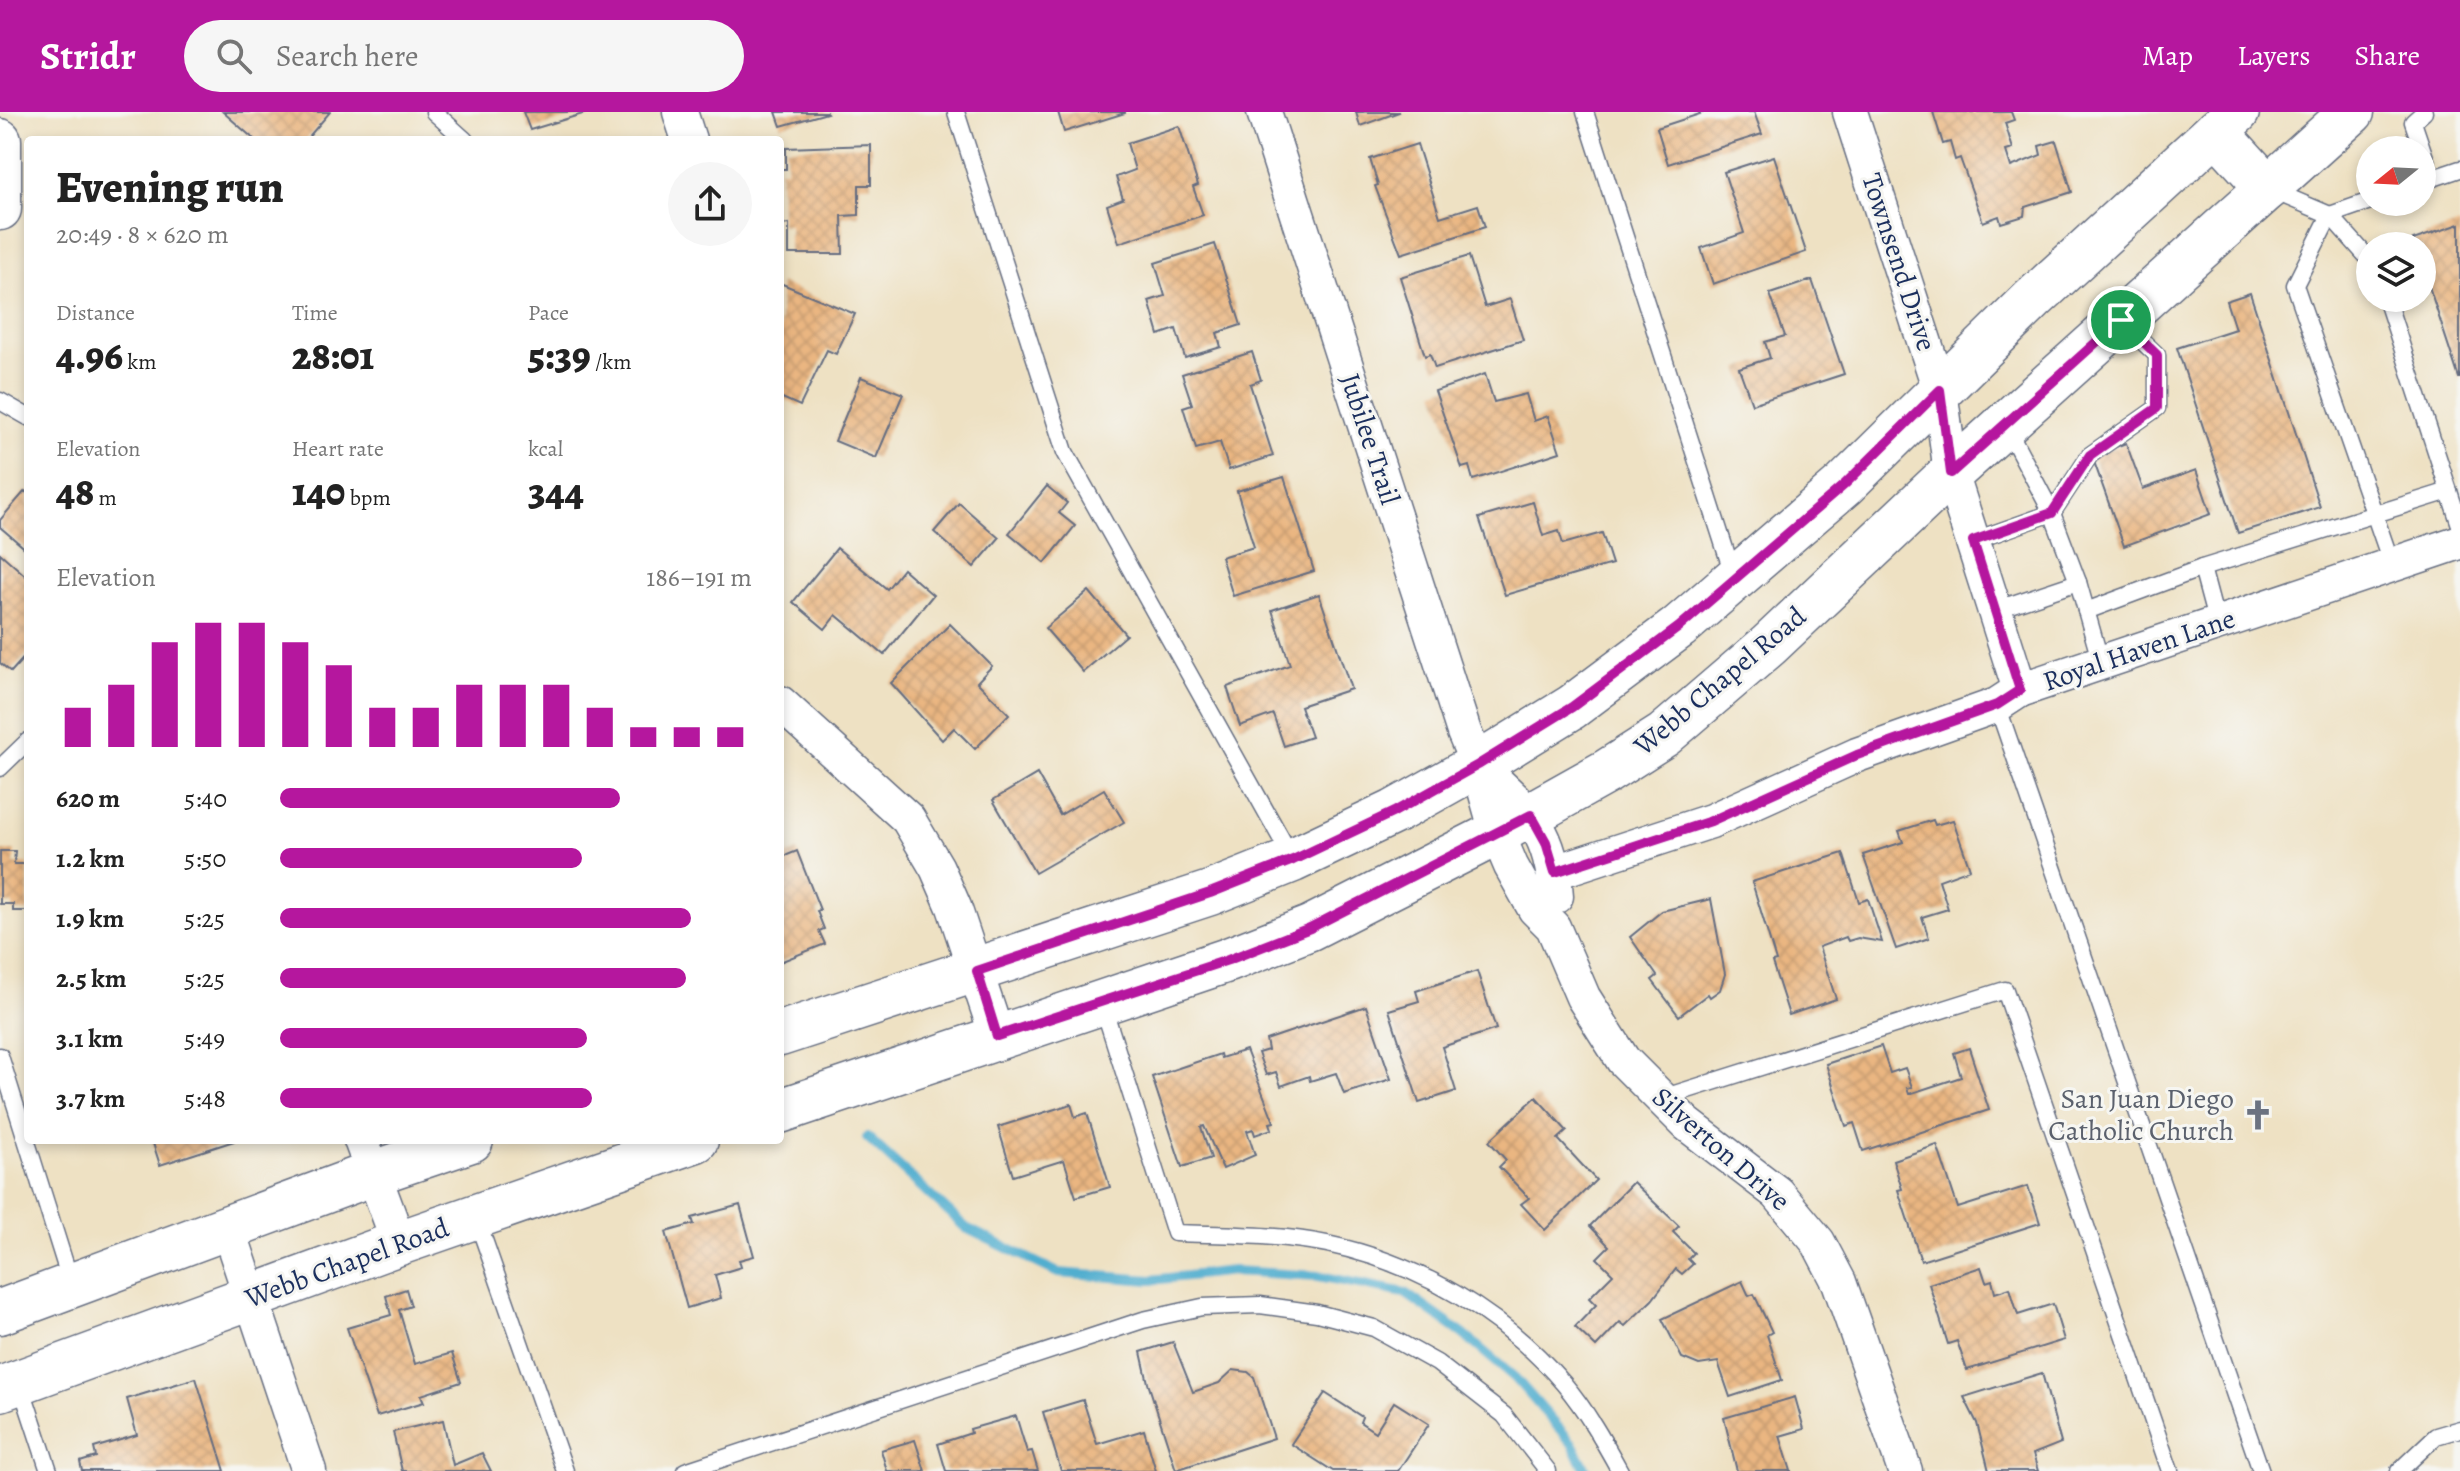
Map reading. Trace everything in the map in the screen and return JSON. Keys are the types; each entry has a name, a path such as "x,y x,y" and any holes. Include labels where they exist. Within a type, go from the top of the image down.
{"main road":[{"name":"Webb Chapel Road","path":"784,1110 1228,960 1310,928 1514,824 1664,735 1769,645 1951,473 2352,112"},
{"path":"784,1033 1210,893 1293,860 1394,812 1478,765 1572,707 1679,627 1734,580 1844,485 2033,299 2226,122 2268,188"},
{"path":"0,1312 228,1228 368,1157 447,1144"},
{"name":"Webb Chapel Road","path":"10,1385 399,1243 684,1144"}],"street":[{"path":"680,112 688,136"},
{"name":"Jubilee Trail","path":"1264,112 1459,717 1478,765"},
{"name":"Townsend Drive","path":"1850,112 1940,390 1951,473 1995,610 2008,697"},
{"path":"0,209 10,150"},
{"name":"Royal Haven Lane","path":"1555,872 1711,821 1857,755 2101,663 2460,542"},
{"path":"784,707 908,819 937,868 954,907 997,1036"},
{"name":"Silverton Drive","path":"1478,765 1514,824 1546,842 1555,872 1557,901 1553,927"},
{"name":"Silverton Drive","path":"1514,824 1511,866 1535,909 1553,927 1583,997 1623,1060 1687,1124 1777,1193 1818,1242 1839,1282 1905,1471"},
{"path":"368,1157 399,1243"},
{"path":"228,1228 309,1471"}],"lane":[{"path":"434,112 461,136"},
{"path":"956,112 1065,452 1293,860"},
{"path":"1585,112 1734,580"},
{"path":"2416,136 2413,122 2424,112"},
{"path":"2436,177 2460,169"},
{"path":"2268,188 2330,215 2356,244"},
{"path":"2356,206 2330,215 2295,285 2392,565"},
{"path":"2391,312 2460,525"},
{"path":"1973,541 2052,513 2090,455 2157,408 2157,355 2121,320"},
{"path":"0,401 24,415"},
{"path":"2005,425 2052,513 2078,582 2101,663"},
{"path":"2086,611 2202,568 2449,491"},
{"path":"2202,568 2217,624"},
{"path":"1995,610 2078,582"},
{"path":"2008,697 2261,1471"},
{"path":"0,768 24,745"},
{"path":"1662,1098 2005,990 2170,1471"},
{"path":"1101,1002 1175,1233 1263,1236 1327,1244 1397,1264 1469,1300 1520,1340 1564,1385 1620,1471"},
{"path":"0,1056 24,1133"},
{"path":"27,1144 71,1284"},
{"path":"476,1216 565,1471"},
{"path":"685,1471 1143,1320 1202,1307 1260,1305 1317,1313 1374,1328 1437,1363 1504,1415 1548,1471"},
{"path":"10,1385 49,1471"},
{"path":"2399,1471 2436,1436 2460,1429"}],"building":[{"path":"223,112 330,112 309,136 250,136"},
{"path":"523,112 586,112 586,113 530,130"},
{"path":"776,112 826,112 827,113 781,126"},
{"path":"1058,112 1125,112 1125,113 1064,132"},
{"path":"1356,112 1399,112 1360,126"},
{"path":"1699,112 1754,112 1762,134 1668,164 1657,128"},
{"path":"1933,112 2011,112 2014,120 2005,123 2013,149 2006,151 2011,167 2041,155 2039,146 2056,141 2072,192 2025,207 2024,216 2001,223 1999,216 1983,222 1960,158 1955,160 1950,142 1943,144"},
{"path":"1179,126 1198,185 1193,187 1203,215 1119,243 1107,205 1123,199 1116,177 1135,170 1127,143"},
{"path":"1417,144 1440,217 1478,205 1485,227 1401,254 1375,186 1378,185 1370,159"},
{"path":"871,145 871,185 859,185 859,215 842,216 843,254 789,254 789,224 784,225 786,148"},
{"path":"1774,156 1806,252 1713,284 1701,248 1744,233 1724,172"},
{"path":"2460,224 2460,378 2436,308 2436,232"},
{"path":"1215,244 1241,325 1217,333 1221,347 1185,358 1176,329 1159,335 1149,301 1165,296 1155,263"},
{"path":"1469,256 1485,307 1510,299 1523,340 1435,368 1430,354 1425,356 1400,277"},
{"path":"1812,280 1844,374 1752,404 1739,368 1770,358 1765,342 1785,336 1770,294"},
{"path":"784,285 855,314 836,354 827,350 800,406 784,399"},
{"path":"2250,293 2320,507 2238,533 2177,348 2235,329 2226,301"},
{"path":"1252,352 1261,380 1250,384 1273,456 1229,470 1220,442 1196,449 1183,407 1192,404 1182,374"},
{"path":"1485,374 1494,402 1526,394 1534,421 1548,416 1560,452 1473,480 1469,466 1462,468 1435,391"},
{"path":"861,377 903,394 876,458 835,441"},
{"path":"2126,443 2143,489 2196,470 2211,514 2124,546 2092,456"},
{"path":"1284,477 1314,571 1233,596 1221,557 1254,547 1237,491"},
{"path":"1047,486 1067,503 1059,513 1075,526 1045,563 1009,533"},
{"path":"24,492 24,548 0,527 0,520"},
{"path":"1533,502 1543,536 1559,531 1563,544 1602,533 1612,564 1505,595 1479,518"},
{"path":"959,503 999,538 974,567 934,532"},
{"path":"837,548 887,589 903,569 933,595 884,655 836,615 825,629 793,602"},
{"path":"0,553 24,574 24,657 11,672 0,663"},
{"path":"1089,591 1126,635 1083,672 1045,628"},
{"path":"1319,594 1351,689 1300,706 1311,737 1284,746 1273,714 1240,726 1227,687 1290,665 1272,610"},
{"path":"950,624 992,666 977,682 1009,714 975,749 954,728 942,740 891,683"},
{"path":"1037,774 1060,815 1104,789 1124,822 1035,873 993,800"},
{"path":"1933,820 1935,825 1953,820 1970,869 1939,880 1948,909 1922,917 1929,938 1896,949 1863,855 1903,842 1899,831"},
{"path":"0,851 15,851 14,864 24,864 24,911 13,911 13,904 0,904"},
{"path":"797,851 820,910 817,911 824,929 819,931 825,944 784,960 784,856"},
{"path":"1843,853 1859,902 1868,899 1882,942 1858,938 1848,941 1846,937 1819,947 1836,999 1789,1015 1752,882"},
{"path":"1711,899 1725,974 1720,990 1710,997 1708,994 1679,1016 1652,980 1657,976 1630,937 1662,911"},
{"path":"1477,971 1496,1029 1442,1047 1456,1091 1419,1103 1389,1010 1419,1001 1416,991"},
{"path":"1366,1006 1391,1079 1344,1094 1336,1073 1310,1081 1309,1076 1281,1086 1276,1072 1266,1075 1258,1053 1268,1050 1266,1040"},
{"path":"1881,1046 1890,1073 1905,1068 1912,1087 1907,1088 1909,1094 1961,1077 1954,1053 1969,1048 1989,1110 1863,1151 1854,1123 1846,1126 1826,1064"},
{"path":"1246,1050 1274,1122 1270,1123 1272,1129 1255,1135 1253,1129 1247,1131 1255,1155 1223,1169 1204,1126 1201,1127 1211,1158 1182,1167 1152,1077 1220,1054 1221,1058"},
{"path":"1536,1097 1567,1131 1558,1139 1596,1180 1545,1230 1521,1204 1529,1198 1499,1167 1506,1160 1489,1141"},
{"path":"1071,1104 1075,1117 1087,1113 1110,1187 1076,1197 1064,1160 1013,1176 998,1127"},
{"path":"153,1144 225,1144 160,1165"},
{"path":"1937,1145 1958,1208 2028,1186 2040,1223 1921,1261 1898,1190 1902,1189 1893,1160"},
{"path":"1633,1182 1679,1226 1673,1232 1694,1253 1688,1259 1693,1264 1682,1274 1676,1269 1652,1300 1625,1326 1620,1322 1596,1347 1575,1327 1596,1305 1589,1298 1613,1274 1597,1258 1609,1246 1590,1226"},
{"path":"740,1205 754,1256 739,1260 741,1267 715,1275 721,1298 687,1308 666,1232 694,1224 692,1218"},
{"path":"1981,1267 1986,1282 1992,1280 1995,1293 2010,1288 2018,1315 2053,1304 2064,1340 1967,1370 1957,1341 1948,1344 1929,1284"},
{"path":"1742,1281 1749,1296 1754,1294 1772,1332 1767,1335 1782,1380 1730,1397 1718,1362 1699,1365 1682,1358 1662,1319"},
{"path":"406,1289 411,1306 399,1310 415,1364 452,1353 461,1382 421,1395 424,1402 377,1416 347,1328 391,1315 386,1296"},
{"path":"1173,1342 1193,1392 1219,1383 1233,1370 1248,1372 1254,1377 1274,1438 1176,1470 1141,1352"},
{"path":"2042,1373 2061,1443 2033,1454 2038,1471 1989,1471 1977,1423 1964,1397"},
{"path":"196,1378 225,1471 82,1471 80,1462 96,1457 94,1448 137,1435 127,1399"},
{"path":"1325,1393 1362,1417 1360,1422 1375,1432 1394,1402 1429,1424 1398,1471 1333,1471 1291,1444"},
{"path":"1795,1397 1804,1429 1780,1436 1791,1471 1737,1471 1724,1418"},
{"path":"1083,1400 1097,1444 1144,1430 1156,1471 1061,1471 1043,1412"},
{"path":"1016,1416 1027,1452 1032,1451 1038,1471 946,1471 938,1444 971,1433 970,1429"},
{"path":"443,1420 453,1465 482,1453 491,1471 402,1471 393,1432"},
{"path":"915,1440 925,1471 887,1471 881,1450"}],"waterway":[{"path":"867,1137 966,1228 1058,1273 1151,1280 1233,1271 1319,1276 1405,1293 1463,1334 1515,1378 1572,1443 1587,1471"}],"place":[{"name":"San Juan Diego Catholic Church","path":"2258,1115"}],"route":[{"path":"2121,320 2157,355 2157,408 2090,455 2052,513 1973,541 2020,690 1997,705 1857,755 1711,821 1555,872 1546,842 1531,815 1310,928 1228,960 997,1036 977,971 1210,893 1293,860 1394,812 1478,765 1572,707 1679,627 1844,485 1940,390 1951,473 2121,320"}]}
